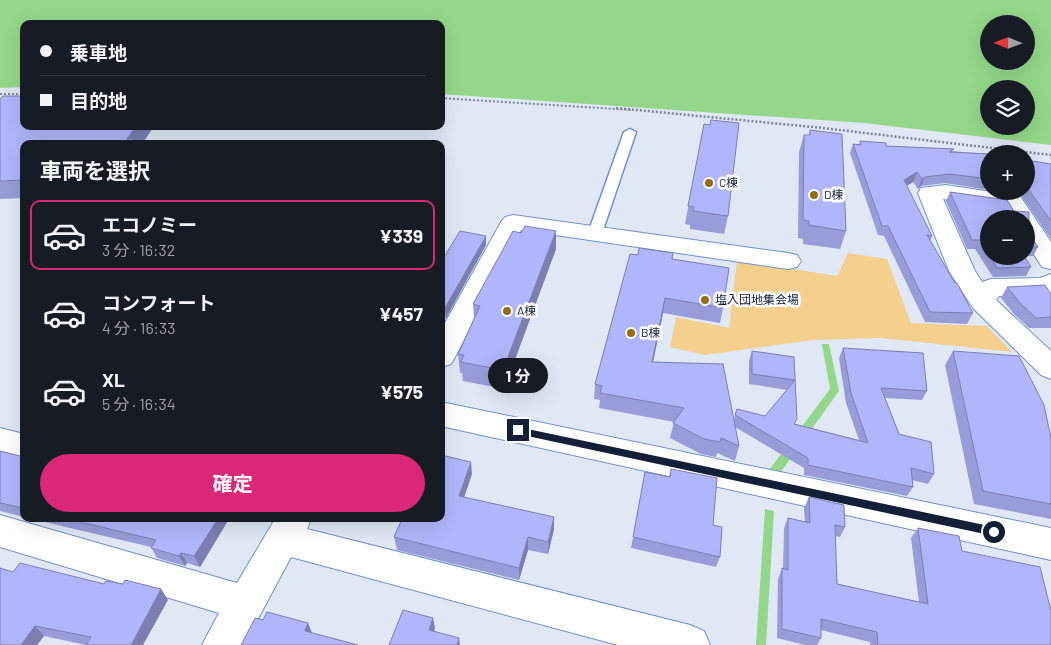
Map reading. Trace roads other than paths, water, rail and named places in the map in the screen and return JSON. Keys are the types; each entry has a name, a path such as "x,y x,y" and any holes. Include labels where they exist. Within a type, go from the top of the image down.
{"street":[{"path":"1018,210 1012,201 944,192 929,193 962,271 982,302 1051,368"},
{"path":"445,349 513,222 788,261"},
{"path":"1035,237 1051,261"},
{"path":"982,302 991,288 1047,286 1051,282"},
{"path":"445,415 1051,544"},
{"path":"0,440 20,445"},
{"path":"222,645 288,529 690,645"},
{"path":"0,531 246,603"}],"lane":[{"path":"595,234 630,132"}],"place":[{"name":"C棟","path":"709,183"},
{"name":"D棟","path":"814,195"},
{"name":"塩入団地集会場","path":"705,300"},
{"name":"A棟","path":"507,311"},
{"name":"B棟","path":"631,333"}]}
